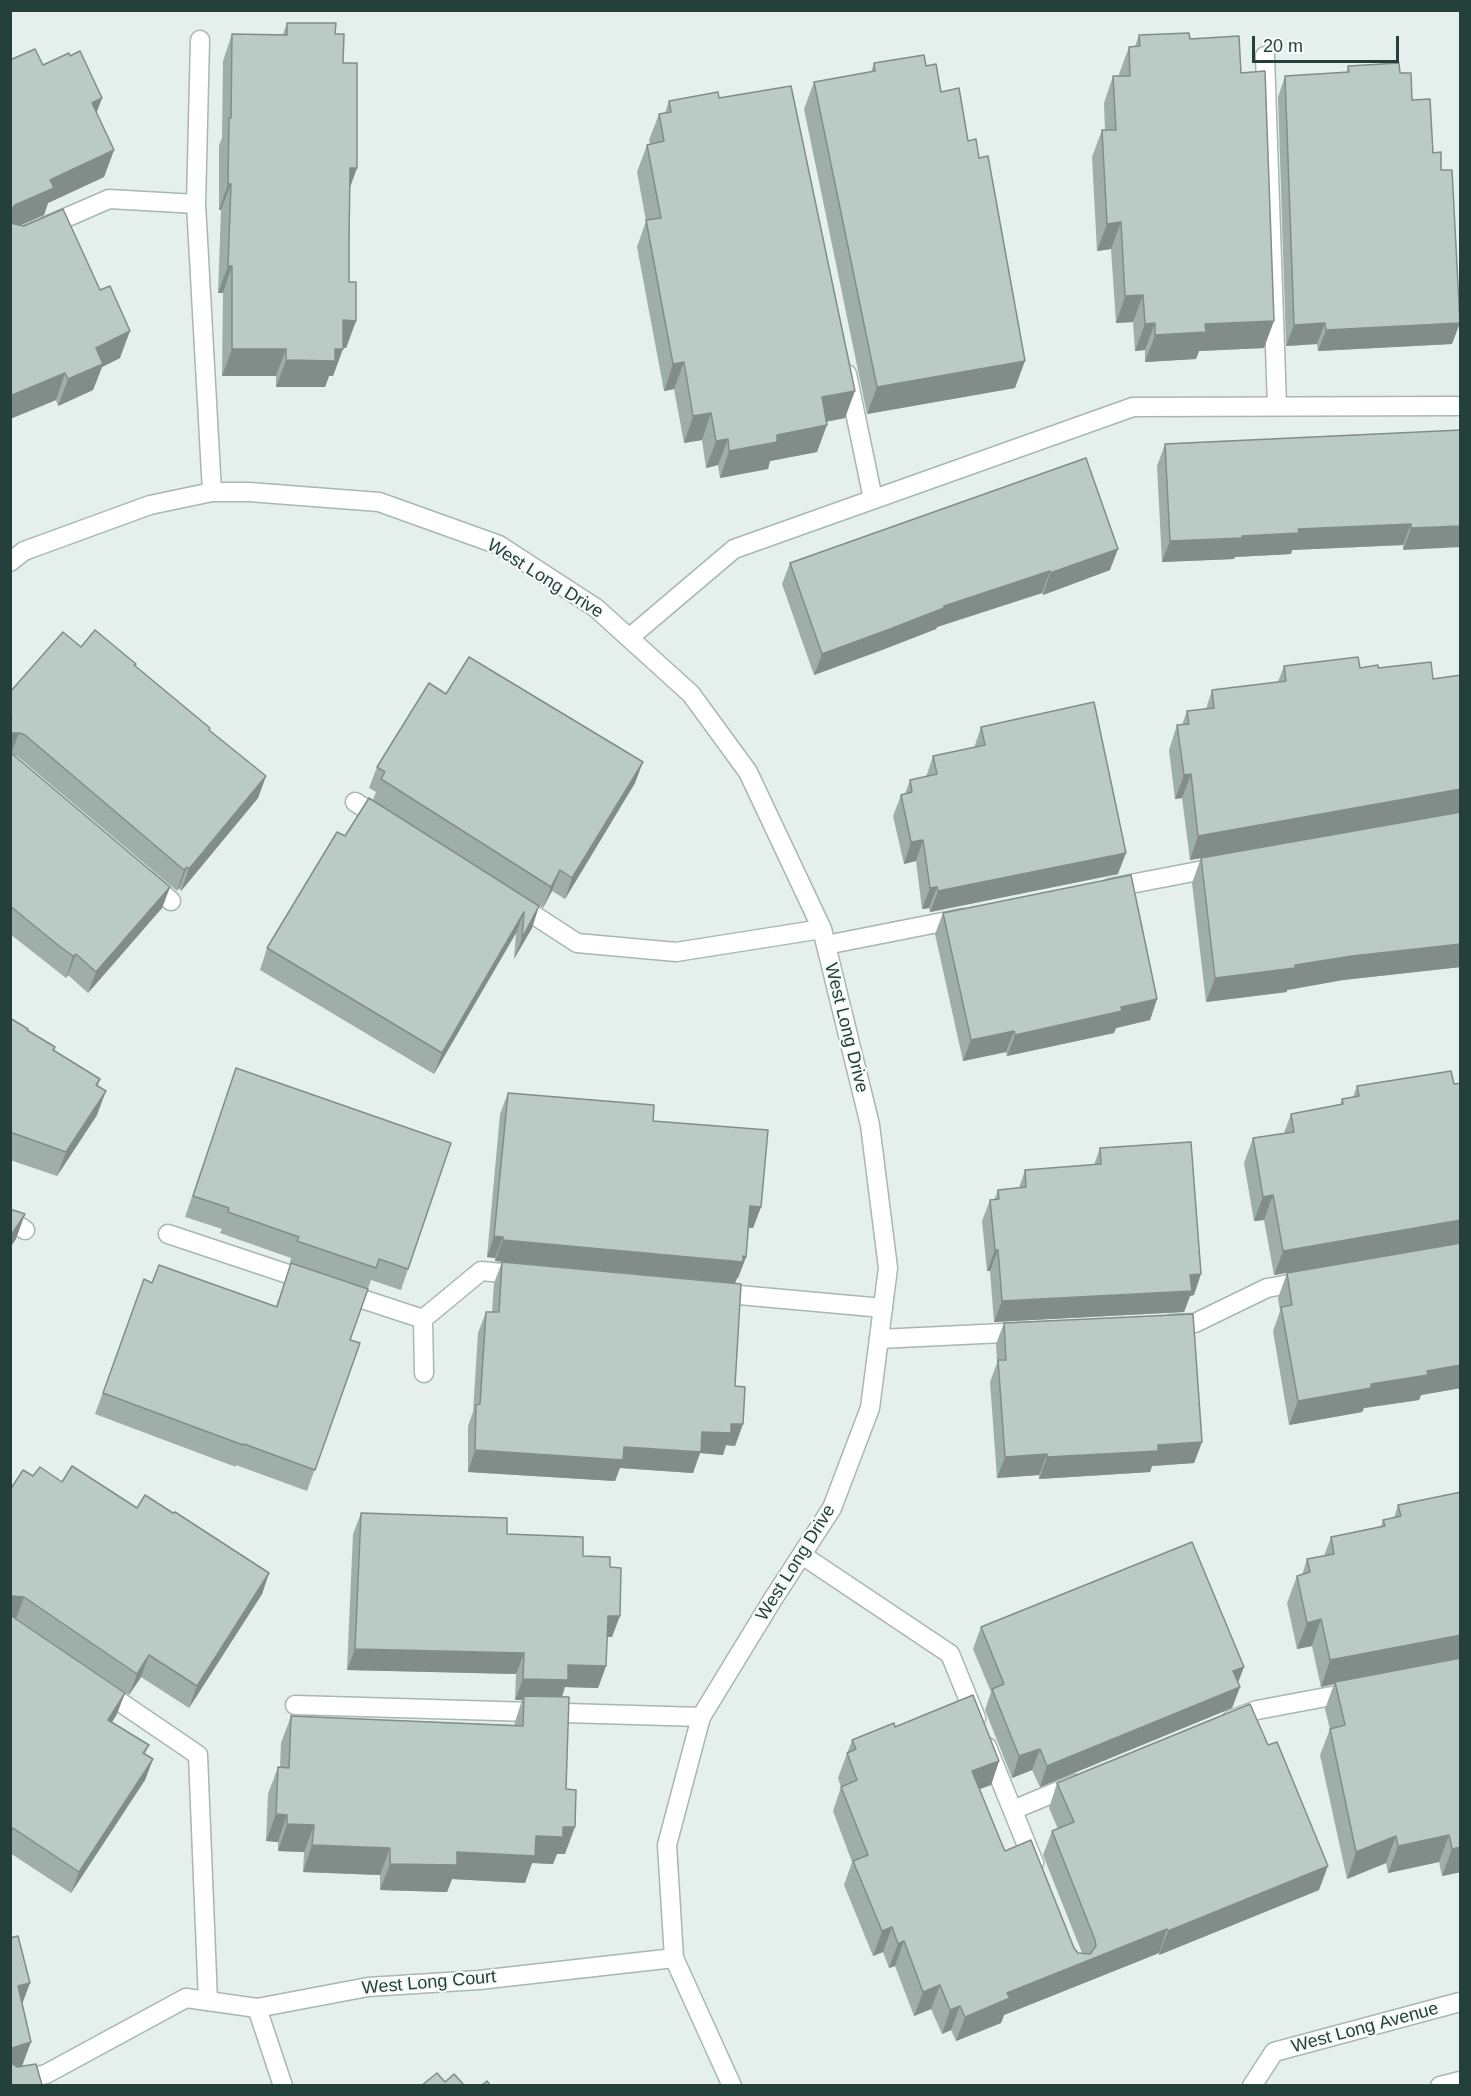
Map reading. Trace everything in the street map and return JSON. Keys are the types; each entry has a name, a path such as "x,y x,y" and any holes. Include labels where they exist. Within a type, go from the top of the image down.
{"street":[{"path":"200,40 195,204 212,492"},
{"path":"1265,56 1277,406"},
{"path":"10,243 110,199 195,204"},
{"path":"845,361 873,499"},
{"path":"629,638 734,549 1132,407 1461,405"},
{"name":"West Long Drive","path":"10,562 24,551 150,505 212,492 249,492 380,502 499,545 596,608 691,694 748,772 824,937 870,1125 888,1268 870,1408 832,1508 701,1717 667,1845 674,1958 732,2085"},
{"path":"355,802 395,827"},
{"path":"1095,891 1236,863"},
{"path":"136,871 171,901"},
{"path":"506,898 577,943 676,952 824,937 979,914"},
{"path":"168,1234 423,1319"},
{"path":"423,1319 482,1271 540,1276"},
{"path":"1148,1326 1195,1323 1267,1288 1324,1278"},
{"path":"694,1291 883,1308"},
{"path":"423,1319 424,1373"},
{"path":"879,1339 1043,1331"},
{"path":"802,1555 950,1654 1042,1884"},
{"path":"90,1681 198,1755 208,2001"},
{"path":"1212,1728 1257,1710 1370,1689"},
{"path":"295,1705 701,1717"},
{"path":"1012,1809 1090,1778"},
{"name":"West Long Court","path":"10,2083 46,2074 186,1998 257,2008 368,1987 479,1980 674,1958"},
{"name":"West Long Avenue","path":"1252,2085 1274,2052 1461,2002"},
{"path":"257,2008 283,2085"},
{"path":"1440,2085 1461,2081"}],"building":[{"path":"287,23 336,23 335,34 344,34 343,63 357,63 357,168 350,168 349,238 349,282 356,282 356,321 343,320 343,349 335,349 335,361 286,360 286,349 232,349 232,266 228,266 231,184 228,184 232,34 287,35"},
{"path":"1189,33 1190,39 1239,36 1241,73 1265,71 1274,321 1205,324 1206,332 1155,335 1155,323 1145,324 1143,295 1125,296 1121,222 1107,224 1102,130 1116,130 1113,76 1130,76 1129,47 1140,46 1139,35"},
{"path":"35,49 43,65 69,53 70,56 80,51 102,98 92,103 114,150 50,180 54,188 15,205 10,211 10,60"},
{"path":"924,55 926,66 936,64 941,92 959,88 968,141 976,139 979,158 988,156 1025,361 877,387 814,82 875,71 874,63"},
{"path":"1399,63 1400,73 1411,73 1412,100 1430,99 1433,153 1441,152 1441,170 1452,170 1460,323 1326,330 1325,323 1294,325 1285,76 1349,72 1348,66"},
{"path":"791,86 855,391 822,397 827,425 777,435 777,442 729,451 728,439 716,441 711,413 693,416 684,362 673,364 646,220 661,218 647,145 664,141 659,114 671,112 669,101 718,92 719,98"},
{"path":"63,209 100,290 110,286 130,331 96,348 103,364 68,379 65,373 10,396 10,220 14,224 24,226"},
{"path":"1461,430 1461,526 1411,528 1411,524 1298,529 1299,533 1170,541 1165,444"},
{"path":"1086,458 1118,549 944,606 944,608 822,654 790,563"},
{"path":"95,630 210,728 209,730 266,776 189,869 187,867 184,870 25,735 13,733 10,737 12,718 10,716 10,692 63,632 81,647"},
{"path":"469,657 643,762 572,878 560,870 551,887 381,779 385,772 377,767 429,683 446,694"},
{"path":"1358,657 1360,668 1431,662 1433,679 1461,675 1461,789 1198,836 1191,774 1184,775 1177,725 1189,724 1187,711 1214,708 1212,690 1286,681 1284,666"},
{"path":"1094,702 1126,853 938,891 937,887 930,888 923,840 911,842 901,795 912,792 910,780 937,774 933,756 985,745 981,727"},
{"path":"10,752 170,887 96,972 76,954 73,956 10,906"},
{"path":"369,798 539,906 522,938 524,912 442,1053 267,948 337,832 345,836"},
{"path":"1461,812 1461,944 1352,956 1295,965 1295,968 1215,978 1201,858"},
{"path":"1131,875 1157,999 1121,1007 1122,1011 1015,1035 1014,1031 971,1040 943,913"},
{"path":"10,1018 55,1047 53,1050 100,1079 96,1085 106,1091 66,1152 10,1132"},
{"path":"236,1068 451,1143 408,1269 379,1259 376,1268 297,1241 299,1237 228,1212 229,1208 193,1196"},
{"path":"1451,1071 1454,1084 1461,1083 1461,1220 1283,1251 1273,1195 1263,1197 1253,1138 1294,1132 1291,1114 1343,1104 1342,1099 1359,1096 1357,1086"},
{"path":"508,1093 654,1105 653,1121 768,1130 761,1207 750,1206 746,1257 743,1256 743,1262 503,1240 503,1237 494,1236"},
{"path":"1191,1142 1201,1274 1190,1275 1192,1291 1002,1301 998,1250 995,1250 990,1200 999,1199 998,1190 1026,1187 1025,1170 1101,1164 1100,1148"},
{"path":"10,1209 25,1214 10,1237"},
{"path":"1461,1243 1461,1365 1427,1371 1428,1375 1371,1384 1371,1388 1298,1401 1281,1307 1292,1305 1287,1273"},
{"path":"502,1262 741,1284 735,1386 745,1387 743,1424 731,1424 731,1433 702,1432 701,1452 624,1447 623,1460 475,1450 476,1405 480,1404 486,1312 499,1312"},
{"path":"291,1263 368,1289 350,1340 360,1343 315,1470 103,1393 144,1279 152,1283 159,1265 277,1307"},
{"path":"1193,1314 1202,1442 1158,1445 1158,1451 1005,1457 998,1360 1006,1360 1004,1323"},
{"path":"72,1466 137,1508 145,1495 269,1573 197,1686 149,1655 137,1674 24,1597 13,1596 10,1599 10,1490 23,1470 33,1476 40,1467 62,1482"},
{"path":"1461,1492 1461,1635 1330,1660 1321,1619 1307,1623 1297,1576 1310,1572 1307,1559 1334,1554 1331,1537 1385,1526 1383,1520 1401,1516 1398,1505"},
{"path":"361,1513 507,1518 507,1534 583,1537 583,1556 610,1557 610,1567 621,1568 620,1616 608,1616 606,1666 568,1665 568,1680 523,1679 524,1653 355,1649"},
{"path":"1192,1542 1244,1667 1233,1671 1240,1687 1047,1766 1040,1749 1019,1756 992,1689 1004,1684 981,1627"},
{"path":"10,1615 125,1693 108,1720 149,1745 143,1753 153,1759 79,1872 13,1828 10,1829"},
{"path":"1461,1658 1461,1847 1452,1849 1449,1835 1398,1846 1396,1836 1356,1852 1330,1729 1345,1725 1335,1682"},
{"path":"973,1695 999,1761 972,1771 1005,1851 1031,1840 1078,1953 1090,1954 1096,1946 1052,1831 1074,1822 1057,1783 1250,1704 1268,1745 1277,1742 1328,1866 1007,1993 1010,1998 965,2017 960,2006 950,2010 940,1985 923,1992 904,1941 898,1944 892,1927 882,1931 853,1861 868,1855 841,1787 857,1780 847,1753 856,1749 852,1740 894,1723 895,1727"},
{"path":"524,1696 569,1697 566,1789 576,1790 575,1827 563,1827 563,1837 536,1836 535,1856 457,1852 457,1865 390,1864 390,1848 312,1845 314,1825 287,1824 287,1815 276,1814 278,1767 289,1768 291,1716 523,1726"},
{"path":"18,1936 30,1983 18,1986 31,2042 12,2048 10,2051 10,1938"},
{"path":"10,2062 17,2067 36,2064 42,2085 10,2085"},
{"path":"437,2073 445,2082 454,2074 464,2085 422,2085"}]}
